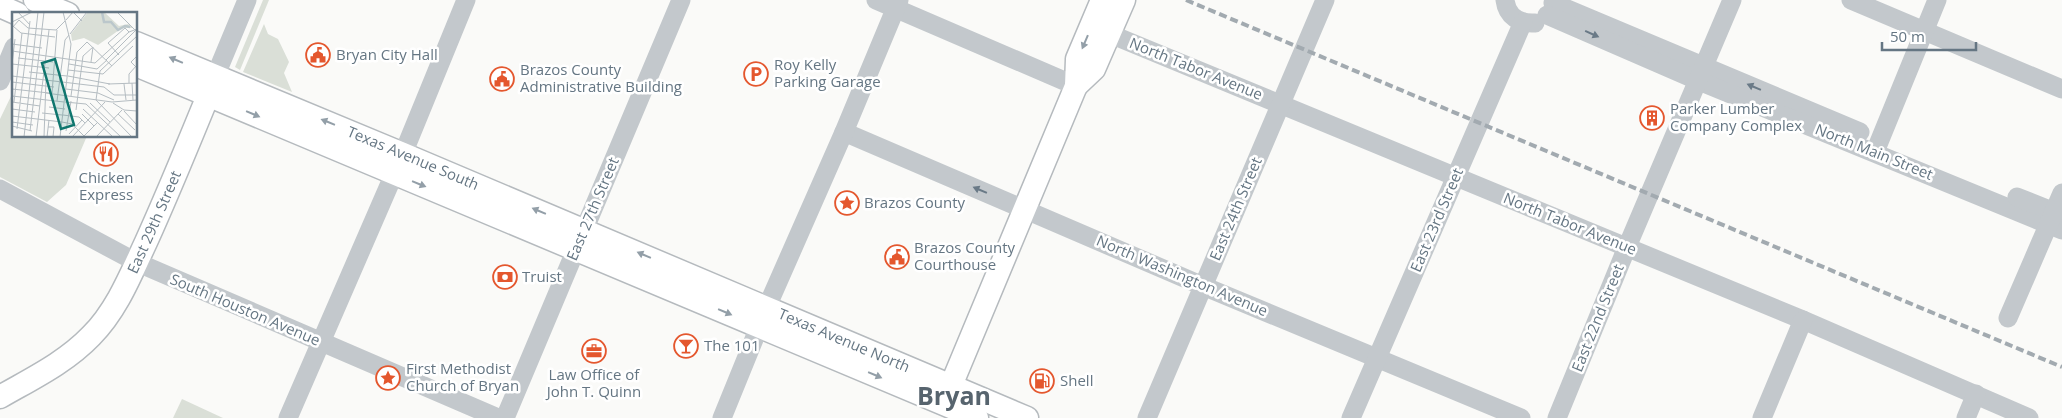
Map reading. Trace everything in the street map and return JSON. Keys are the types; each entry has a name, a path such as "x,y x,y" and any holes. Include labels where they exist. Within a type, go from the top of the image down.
{"main road":[{"path":"36,0 63,12"},
{"path":"942,406 1076,86 1077,59 1102,0"},
{"path":"1076,86 1094,69 1124,0"},
{"path":"0,6 14,12"},
{"name":"Texas Avenue South","path":"138,44 211,86 394,174 580,240"},
{"name":"Texas Avenue South","path":"138,66 211,86 403,154 580,240 684,284"},
{"name":"East 29th Street","path":"0,397 56,364 92,336 109,314 124,290 211,86"},
{"name":"Texas Avenue North","path":"684,284 763,317 942,406 978,418"},
{"name":"Texas Avenue North","path":"942,406 1028,418"}],"street":[{"name":"East 29th Street","path":"211,86 247,0"},
{"path":"403,154 466,0"},
{"name":"East 27th Street","path":"505,418 681,0"},
{"path":"876,0 897,4 1076,86"},
{"name":"East 24th Street","path":"1147,418 1325,0"},
{"path":"1504,0 1509,14 1523,22 1534,23 1551,6"},
{"name":"East 22nd Street","path":"1557,418 1732,0"},
{"path":"1851,0 2062,89"},
{"path":"1877,146 1937,0"},
{"path":"722,418 763,317 844,132 897,4"},
{"name":"North Main Street","path":"1551,6 1702,74 2057,220"},
{"name":"East 23rd Street","path":"1351,418 1523,22"},
{"name":"North Tabor Avenue","path":"1110,34 1803,320 2029,418"},
{"path":"0,81 12,52"},
{"name":"North Washington Avenue","path":"844,132 1203,286 1521,418"},
{"path":"288,418 394,174"},
{"name":"South Houston Avenue","path":"0,188 136,262 498,418"},
{"path":"2008,318 2057,220 2062,193"},
{"path":"1762,418 1803,320"},
{"path":"1966,418 1976,394"}],"shaded area":[{"path":"263,0 269,0 240,70 235,67"},
{"path":"264,24 268,34 278,39 289,62 284,73 292,92 243,72"},
{"path":"12,94 12,138 86,138 66,185 47,202 0,177 0,119"},
{"path":"182,399 223,418 173,418"}],"railway":[{"path":"1186,0 2062,367"}],"place":[{"name":"Bryan City Hall","path":"318,55"},
{"name":"Roy Kelly Parking Garage","path":"756,74"},
{"name":"Brazos County Administrative Building","path":"502,79"},
{"name":"Parker Lumber Company Complex","path":"1652,118"},
{"name":"Chicken Express","path":"106,154"},
{"name":"Brazos County","path":"847,203"},
{"name":"Brazos County Courthouse","path":"897,257"},
{"name":"Truist","path":"505,277"},
{"name":"The 101","path":"686,346"},
{"name":"Law Office of John T. Quinn","path":"594,351"},
{"name":"First Methodist Church of Bryan","path":"388,378"},
{"name":"Shell","path":"1042,381"}],"district":[{"name":"Bryan","path":"954,396"}]}
